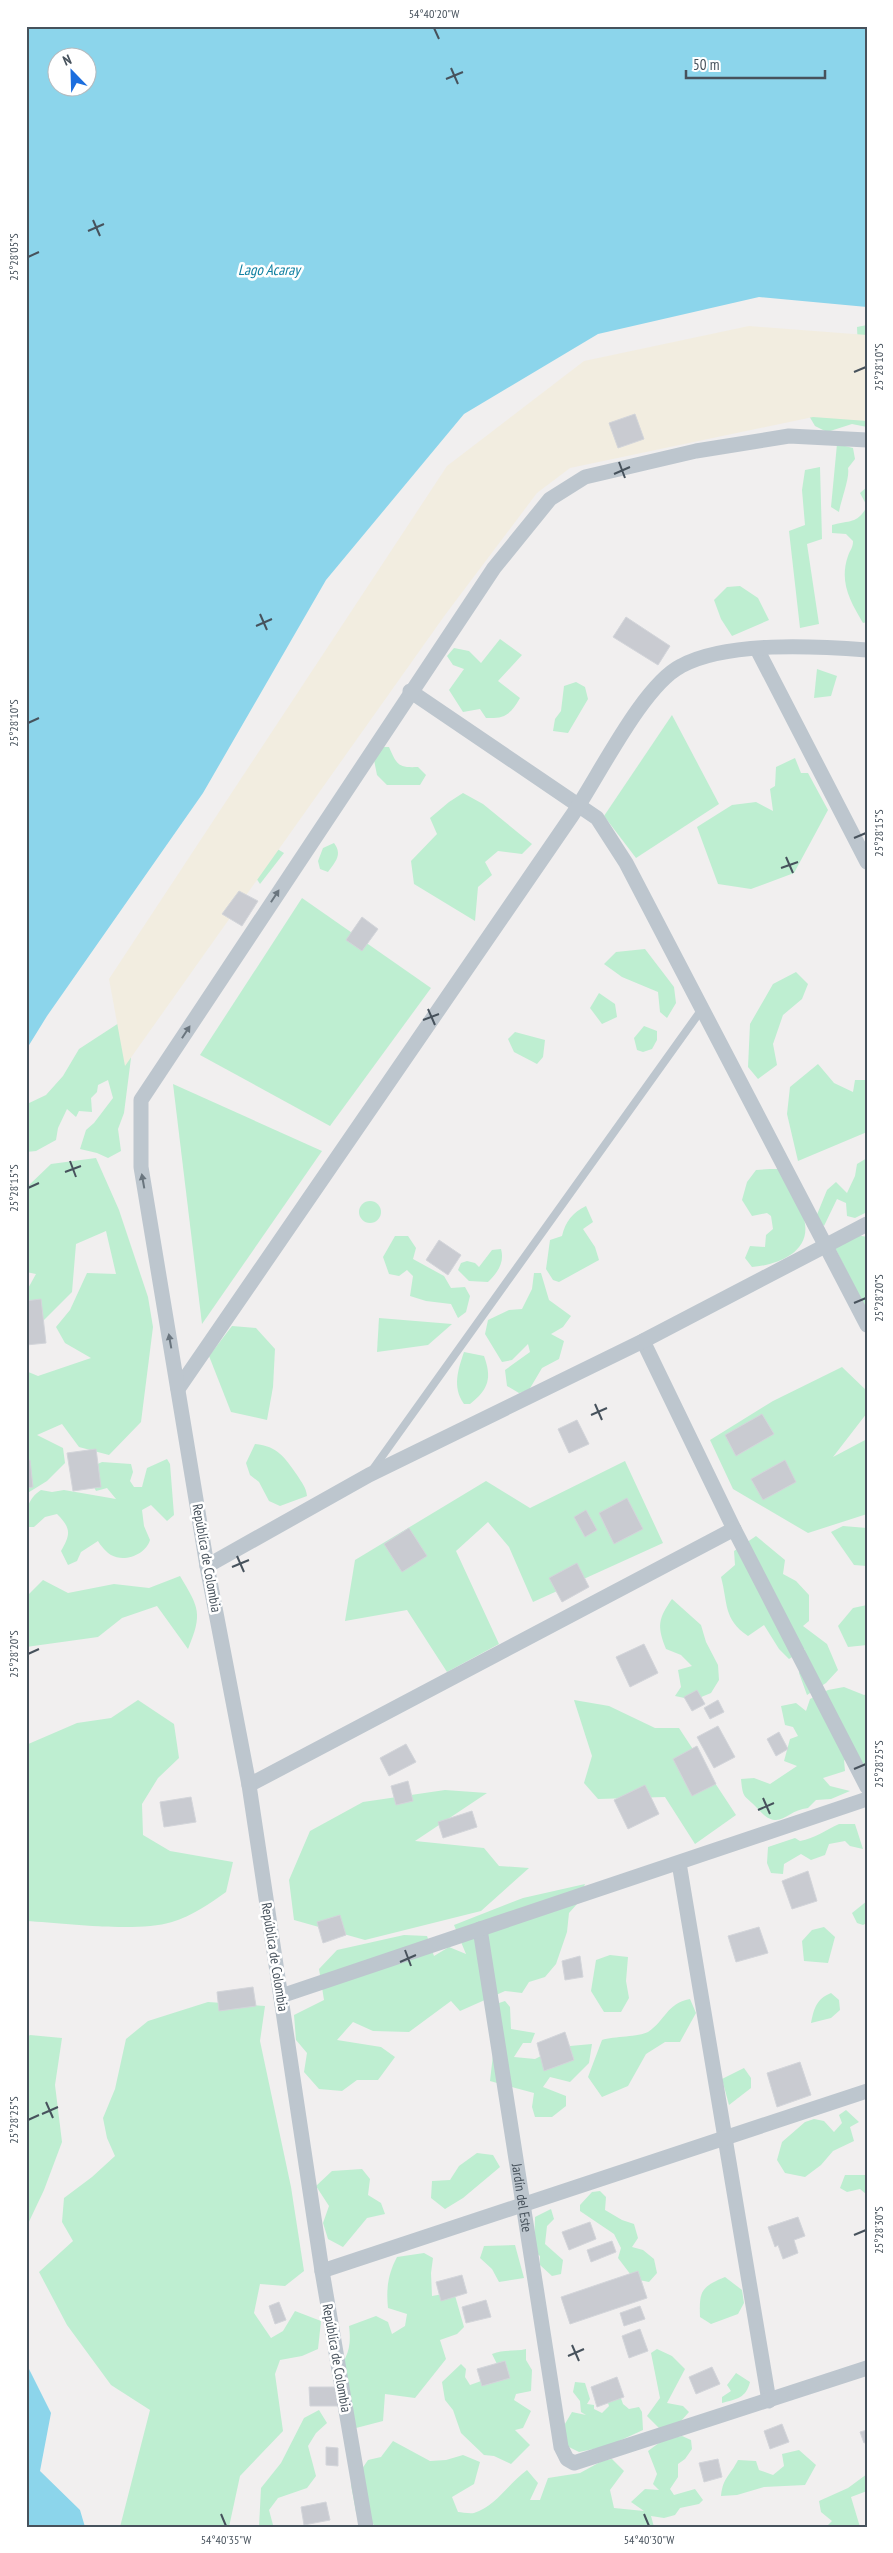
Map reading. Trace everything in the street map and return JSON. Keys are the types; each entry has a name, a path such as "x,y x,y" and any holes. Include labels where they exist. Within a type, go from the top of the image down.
{"street":[{"name":"República de Colombia","path":"366,2527 322,2271 249,1785 207,1566 141,1167 141,1100 410,691 494,568 550,499 585,476 696,451 789,436 867,440"},
{"path":"178,1389 579,806 652,688 680,666 714,654 757,648 829,647 867,650"},
{"path":"757,648 867,862"},
{"path":"410,691 597,818 626,863 867,1325"},
{"path":"207,1566 369,1475 643,1341 867,1224"},
{"path":"643,1341 734,1529 867,1788"},
{"path":"249,1785 734,1529"},
{"path":"281,1996 867,1799"},
{"path":"678,1862 770,2401 867,2368"},
{"name":"Jardín del Este","path":"480,1929 561,2447 568,2459 574,2463 770,2401"},
{"path":"322,2271 867,2091"}],"lane":[{"path":"369,1475 702,1008"}],"green space":[{"path":"867,325 867,427 852,424 827,432 815,426 808,414 858,350 857,327"},
{"path":"837,444 853,448 855,459 848,468 847,483 839,512 831,507"},
{"path":"820,467 822,539 807,544 819,624 800,628 789,531 805,525 802,490 805,470"},
{"path":"867,487 867,506 860,493"},
{"path":"867,506 867,622 863,623 850,599 845,583 846,565 853,541 846,534 832,533 832,525 857,519"},
{"path":"740,586 758,598 769,620 732,636 721,619 714,600 727,587"},
{"path":"500,639 522,655 498,681 520,698 510,712 498,718 486,718 480,709 463,712 449,690 464,669 453,665 447,656 454,648 469,651 481,663"},
{"path":"817,669 837,676 831,696 814,698"},
{"path":"576,682 585,687 588,699 568,733 553,731 555,719 561,711 564,686"},
{"path":"672,715 719,804 636,858 604,816"},
{"path":"378,747 389,747 396,762 402,766 418,767 426,775 420,785 387,785 377,775 373,755"},
{"path":"795,758 801,773 808,773 828,810 794,873 751,889 718,884 697,827 732,805 756,802 773,811 770,789 775,786 776,767"},
{"path":"463,793 483,804 532,844 522,854 498,851 485,862 492,875 478,887 475,921 414,884 411,861 437,834 430,818"},
{"path":"334,843 337,847 338,855 328,872 320,869 318,861 323,848"},
{"path":"274,847 284,853 260,884 249,867"},
{"path":"302,898 431,988 330,1126 200,1055"},
{"path":"645,949 674,987 676,1003 667,1018 660,1012 658,992 622,977 604,964 616,952"},
{"path":"796,972 808,984 802,999 783,1015 773,1044 777,1065 758,1079 748,1067 750,1024 773,984"},
{"path":"599,993 615,1004 617,1017 602,1024 590,1008"},
{"path":"122,1021 131,1058 124,1113 118,1129 121,1151 108,1158 80,1149 86,1130 94,1123 113,1098 108,1080 98,1085 97,1092 91,1098 92,1112 79,1111 76,1117 67,1109 58,1128 56,1140 36,1151 26,1152 27,1104 46,1095 63,1076 79,1049"},
{"path":"644,1026 657,1031 657,1040 652,1049 643,1052 637,1050 634,1038"},
{"path":"515,1032 545,1040 543,1057 537,1064 514,1052 508,1039"},
{"path":"818,1064 834,1083 853,1092 855,1080 867,1080 867,1132 798,1161 787,1114 790,1087"},
{"path":"173,1084 322,1151 202,1324"},
{"path":"96,1158 119,1210 148,1297 153,1327 141,1422 109,1455 79,1447 62,1424 37,1435 63,1448 65,1463 47,1481 26,1494 26,1371 38,1376 91,1358 65,1343 56,1327 70,1310 87,1273 116,1274 106,1231 76,1244 72,1292 43,1321 26,1301 26,1292 36,1274 26,1272 26,1188 51,1164"},
{"path":"867,1158 867,1212 855,1218 847,1216 846,1203 837,1199 824,1226 816,1217 827,1190 836,1182 847,1193 855,1176 857,1164"},
{"path":"781,1169 800,1206 805,1230 803,1240 791,1255 782,1260 752,1267 745,1258 750,1246 765,1247 766,1235 773,1229 771,1216 767,1213 752,1216 742,1200 747,1182 756,1170"},
{"path":"370,1201 378,1204 381,1212 378,1220 370,1223 362,1220 359,1212 362,1204"},
{"path":"586,1206 593,1222 583,1229 595,1247 599,1260 559,1282 553,1280 546,1269 550,1240 562,1236 570,1218"},
{"path":"857,1235 867,1237 867,1311 835,1248"},
{"path":"395,1236 408,1236 416,1248 413,1259 444,1276 451,1288 465,1287 470,1296 466,1312 458,1318 451,1304 426,1301 410,1296 413,1276 407,1270 399,1276 389,1274 383,1257"},
{"path":"501,1249 501,1263 488,1282 469,1281 458,1270 461,1263 467,1261 475,1263 479,1267 492,1250"},
{"path":"534,1273 541,1273 549,1300 571,1316 563,1327 551,1334 564,1341 559,1359 542,1368 529,1390 519,1393 507,1386 505,1370 530,1352 528,1344 512,1360 502,1362 485,1334 488,1320 509,1310 522,1309 532,1289"},
{"path":"379,1318 452,1324 428,1345 377,1352"},
{"path":"232,1326 256,1328 275,1349 273,1387 267,1420 231,1412 209,1356"},
{"path":"464,1352 484,1356 488,1371 485,1388 470,1404 464,1404 460,1398 457,1385 458,1372"},
{"path":"842,1367 867,1391 867,1413 833,1457 867,1439 867,1514 808,1533 733,1489 710,1440 773,1401"},
{"path":"255,1444 270,1447 285,1458 304,1485 307,1496 280,1506 269,1501 259,1482 250,1475 246,1463"},
{"path":"167,1459 170,1464 174,1515 167,1521 151,1505 142,1510 144,1526 150,1540 140,1553 134,1556 122,1558 111,1555 98,1541 81,1552 77,1561 68,1565 61,1551 67,1540 68,1531 65,1523 57,1514 45,1517 34,1527 26,1527 26,1516 30,1501 41,1490 52,1492 64,1490 116,1499 107,1488 96,1491 89,1477 89,1468 102,1462 131,1464 133,1472 130,1481 134,1487 142,1487 147,1468"},
{"path":"625,1461 663,1543 533,1602 509,1547 488,1522 456,1551 499,1644 447,1672 407,1610 345,1621 355,1560 486,1481 530,1508"},
{"path":"843,1526 867,1528 867,1566 854,1565 831,1532"},
{"path":"756,1536 785,1560 783,1574 796,1581 809,1595 809,1621 803,1626 827,1644 838,1670 826,1683 807,1695 799,1673 805,1649 789,1659 779,1649 764,1625 748,1636 740,1630 730,1617 721,1577 735,1565 734,1551"},
{"path":"180,1576 197,1611 196,1627 188,1649 157,1606 122,1618 98,1637 26,1647 26,1597 43,1580 68,1593 114,1584 149,1588"},
{"path":"672,1599 701,1625 706,1642 718,1665 719,1680 711,1693 694,1700 675,1696 681,1687 678,1670 692,1666 681,1655 666,1649 661,1634 660,1623"},
{"path":"867,1605 867,1645 848,1647 838,1626 853,1608"},
{"path":"844,1687 864,1695 867,1694 867,1772 844,1760 845,1771 823,1778 830,1786 850,1791 831,1799 816,1800 808,1808 777,1820 765,1816 745,1796 741,1779 754,1778 770,1784 797,1766 784,1761 790,1739 798,1736 793,1727 785,1725 781,1706 796,1703 806,1711 810,1699 828,1690"},
{"path":"138,1700 174,1724 179,1758 158,1778 142,1804 143,1835 170,1851 233,1862 226,1892 186,1916 172,1922 157,1925 120,1927 26,1921 26,1745 77,1723 111,1718"},
{"path":"574,1700 609,1706 655,1728 679,1728 736,1815 695,1844 665,1797 598,1799 584,1783 592,1756"},
{"path":"445,1790 487,1793 415,1841 484,1848 499,1866 529,1868 481,1911 365,1940 294,1920 289,1880 310,1831 363,1802"},
{"path":"839,1824 855,1824 863,1849 850,1846 845,1841 829,1844 825,1855 811,1860 801,1854 784,1864 783,1874 771,1873 767,1863 768,1847 795,1838 800,1841 805,1840"},
{"path":"585,1884 577,1904 569,1913 567,1932 556,1964 545,1977 529,1982 522,1993 505,1991 460,2011 451,2001 409,2032 373,2031 353,2022 337,2040 381,2047 395,2057 378,2080 357,2080 342,2091 319,2089 304,2072 307,2053 296,2040 294,2015 324,2000 319,1969 337,1950 404,1935 427,1936 434,1956 449,1947 466,1954 454,1925 523,1898"},
{"path":"867,1901 867,1923 863,1925 857,1923 852,1913"},
{"path":"824,1927 835,1937 828,1963 804,1961 802,1941 812,1930"},
{"path":"610,1955 628,1957 626,1981 629,1998 621,2012 604,2012 591,1991 596,1960"},
{"path":"831,1993 839,2000 840,2010 831,2018 811,2023 819,2001"},
{"path":"690,1999 696,2013 680,2042 665,2042 646,2054 628,2086 602,2097 588,2077 602,2040 648,2032 671,2008 682,2001"},
{"path":"505,2001 510,2007 511,2029 535,2033 531,2043 523,2043 514,2057 535,2059 559,2047 592,2044 589,2063 570,2082 550,2077 543,2087 566,2096 566,2106 552,2117 535,2117 532,2107 534,2093 490,2081 499,2003"},
{"path":"208,2002 265,2006 260,2041 291,2187 304,2271 285,2286 260,2284 254,2313 271,2338 283,2331 295,2311 321,2321 318,2349 302,2356 280,2360 275,2374 283,2431 240,2476 229,2527 120,2527 150,2410 111,2385 67,2325 39,2272 73,2241 62,2222 64,2198 92,2177 115,2156 107,2138 103,2118 115,2089 126,2039 148,2021"},
{"path":"30,2035 62,2038 55,2085 62,2142 44,2190 26,2228 26,2038"},
{"path":"744,2068 751,2078 751,2088 729,2105 722,2079"},
{"path":"846,2110 859,2122 850,2127 854,2141 833,2151 821,2165 805,2177 785,2173 777,2160 782,2142 805,2122 814,2119 824,2121 834,2132 842,2123 839,2115"},
{"path":"477,2153 493,2155 500,2167 463,2198 445,2209 431,2198 432,2181 450,2180 459,2166"},
{"path":"362,2169 370,2179 368,2195 381,2203 385,2214 367,2218 343,2247 328,2239 323,2223 329,2206 316,2186 332,2171"},
{"path":"845,2175 867,2175 867,2201 866,2194 860,2189 847,2192 840,2188"},
{"path":"600,2191 606,2197 605,2210 622,2220 634,2224 638,2238 632,2247 643,2250 654,2259 657,2273 649,2282 634,2279 618,2258 621,2248 614,2234 580,2211 580,2205 592,2192"},
{"path":"551,2209 554,2219 547,2226 545,2244 563,2260 561,2274 552,2276 540,2265 540,2256 534,2251 535,2217"},
{"path":"515,2245 524,2278 499,2282 492,2269 480,2258 484,2246"},
{"path":"424,2253 433,2258 431,2273 432,2296 454,2292 464,2327 457,2334 440,2340 446,2359 415,2398 385,2394 383,2421 356,2428 333,2376 342,2364 349,2347 349,2326 376,2316 388,2322 392,2334 405,2326 407,2314 388,2308 387,2294 390,2276 397,2257"},
{"path":"725,2277 742,2290 744,2303 738,2314 711,2324 700,2317 701,2296 706,2287"},
{"path":"526,2349 526,2360 532,2370 531,2391 516,2394 514,2400 531,2411 523,2428 515,2430 530,2445 511,2464 494,2456 484,2455 461,2433 453,2410 445,2400 442,2382 461,2364 466,2369 465,2377 470,2385 484,2380 499,2368 492,2354"},
{"path":"657,2349 672,2356 685,2369 667,2403 683,2406 689,2412 681,2421 660,2429 647,2416 660,2398 651,2353"},
{"path":"736,2373 750,2382 748,2387 740,2397 722,2403 722,2397 731,2391 727,2385"},
{"path":"575,2382 585,2383 590,2399 587,2404 594,2405 594,2409 602,2413 609,2406 607,2400 619,2393 623,2404 629,2409 639,2407 642,2412 643,2430 608,2446 579,2452 565,2445 562,2429 572,2412 586,2415 581,2412 580,2401 573,2392"},
{"path":"319,2410 327,2423 316,2433 308,2446 316,2476 307,2488 278,2498 269,2510 273,2525 282,2527 259,2527 261,2488 281,2463 304,2418"},
{"path":"682,2436 691,2440 692,2449 685,2459 678,2464 678,2477 670,2489 674,2495 695,2489 703,2500 699,2504 680,2508 675,2515 664,2518 651,2516 654,2527 377,2527 356,2512 351,2485 368,2460 381,2457 393,2441 430,2461 446,2460 463,2455 480,2462 474,2484 452,2497 458,2512 474,2513 489,2506 527,2470 538,2483 530,2500 540,2500 548,2478 580,2473 602,2461 612,2459 624,2471 610,2490 614,2508 644,2511 631,2502 645,2489 659,2490 653,2484 657,2474 648,2451 663,2440"},
{"path":"799,2450 816,2465 805,2485 764,2487 737,2495 721,2496 725,2480 738,2460 756,2461 759,2470 773,2475 784,2466 782,2454"},
{"path":"867,2474 867,2491 851,2497 860,2527 826,2527 832,2521 821,2512 819,2501 848,2488"}],"sand":[{"path":"749,326 867,335 867,421 813,417 570,468 537,493 445,615 125,1066 109,979 447,466 584,361"}],"water":[{"name":"Lago Acaray","path":"26,26 867,26 867,307 759,297 598,334 464,414 326,580 203,793 47,1016 26,1050"},
{"path":"26,2363 51,2413 40,2471 80,2510 85,2527 26,2527"}],"building":[{"path":"635,414 644,439 618,448 609,423"},
{"path":"626,617 670,646 658,665 613,637"},
{"path":"239,891 258,901 242,926 222,914"},
{"path":"362,917 378,929 362,951 346,940"},
{"path":"439,1240 461,1255 448,1275 426,1260"},
{"path":"41,1299 46,1343 26,1345 26,1301"},
{"path":"762,1414 774,1434 736,1456 725,1435"},
{"path":"577,1420 589,1444 569,1453 558,1429"},
{"path":"96,1449 101,1487 73,1491 67,1453"},
{"path":"26,1460 30,1460 33,1487 26,1488"},
{"path":"785,1460 796,1482 763,1500 751,1479"},
{"path":"627,1498 643,1529 614,1544 599,1513"},
{"path":"586,1510 597,1530 585,1537 574,1517"},
{"path":"409,1528 427,1556 402,1572 384,1544"},
{"path":"577,1563 589,1587 562,1602 549,1578"},
{"path":"644,1644 658,1673 630,1687 616,1657"},
{"path":"697,1690 705,1704 692,1711 684,1697"},
{"path":"718,1700 724,1712 710,1719 704,1708"},
{"path":"718,1726 735,1757 714,1768 697,1737"},
{"path":"779,1732 788,1749 776,1756 767,1739"},
{"path":"406,1744 416,1762 389,1776 380,1758"},
{"path":"697,1746 716,1784 692,1796 673,1759"},
{"path":"408,1781 413,1801 396,1805 391,1786"},
{"path":"645,1785 659,1814 628,1829 614,1800"},
{"path":"191,1797 196,1822 164,1827 160,1802"},
{"path":"472,1811 477,1827 443,1838 438,1822"},
{"path":"808,1871 817,1901 792,1909 782,1881"},
{"path":"340,1915 346,1935 323,1943 317,1922"},
{"path":"759,1927 768,1953 736,1962 728,1936"},
{"path":"580,1956 583,1977 565,1980 562,1961"},
{"path":"253,1987 256,2006 219,2011 217,1992"},
{"path":"565,2032 574,2060 544,2071 537,2043"},
{"path":"800,2062 811,2095 777,2107 767,2073"},
{"path":"798,2217 805,2236 794,2240 798,2253 783,2259 778,2245 775,2247 768,2227"},
{"path":"590,2222 596,2239 569,2250 562,2232"},
{"path":"612,2241 616,2252 591,2262 587,2250"},
{"path":"638,2271 647,2298 570,2324 561,2297"},
{"path":"462,2275 467,2293 441,2301 436,2282"},
{"path":"486,2300 491,2317 466,2323 462,2307"},
{"path":"279,2302 286,2320 275,2324 269,2306"},
{"path":"640,2306 645,2319 624,2326 620,2313"},
{"path":"640,2329 648,2351 629,2358 622,2336"},
{"path":"505,2361 510,2378 482,2386 477,2369"},
{"path":"712,2367 720,2384 696,2394 689,2377"},
{"path":"617,2377 624,2397 597,2407 591,2387"},
{"path":"309,2387 339,2387 339,2406 310,2406"},
{"path":"782,2424 789,2442 770,2449 764,2431"},
{"path":"867,2430 867,2442 864,2443 860,2432"},
{"path":"326,2447 338,2448 338,2466 326,2465"},
{"path":"718,2459 722,2477 704,2482 699,2463"},
{"path":"326,2502 330,2520 304,2525 301,2507"}]}
